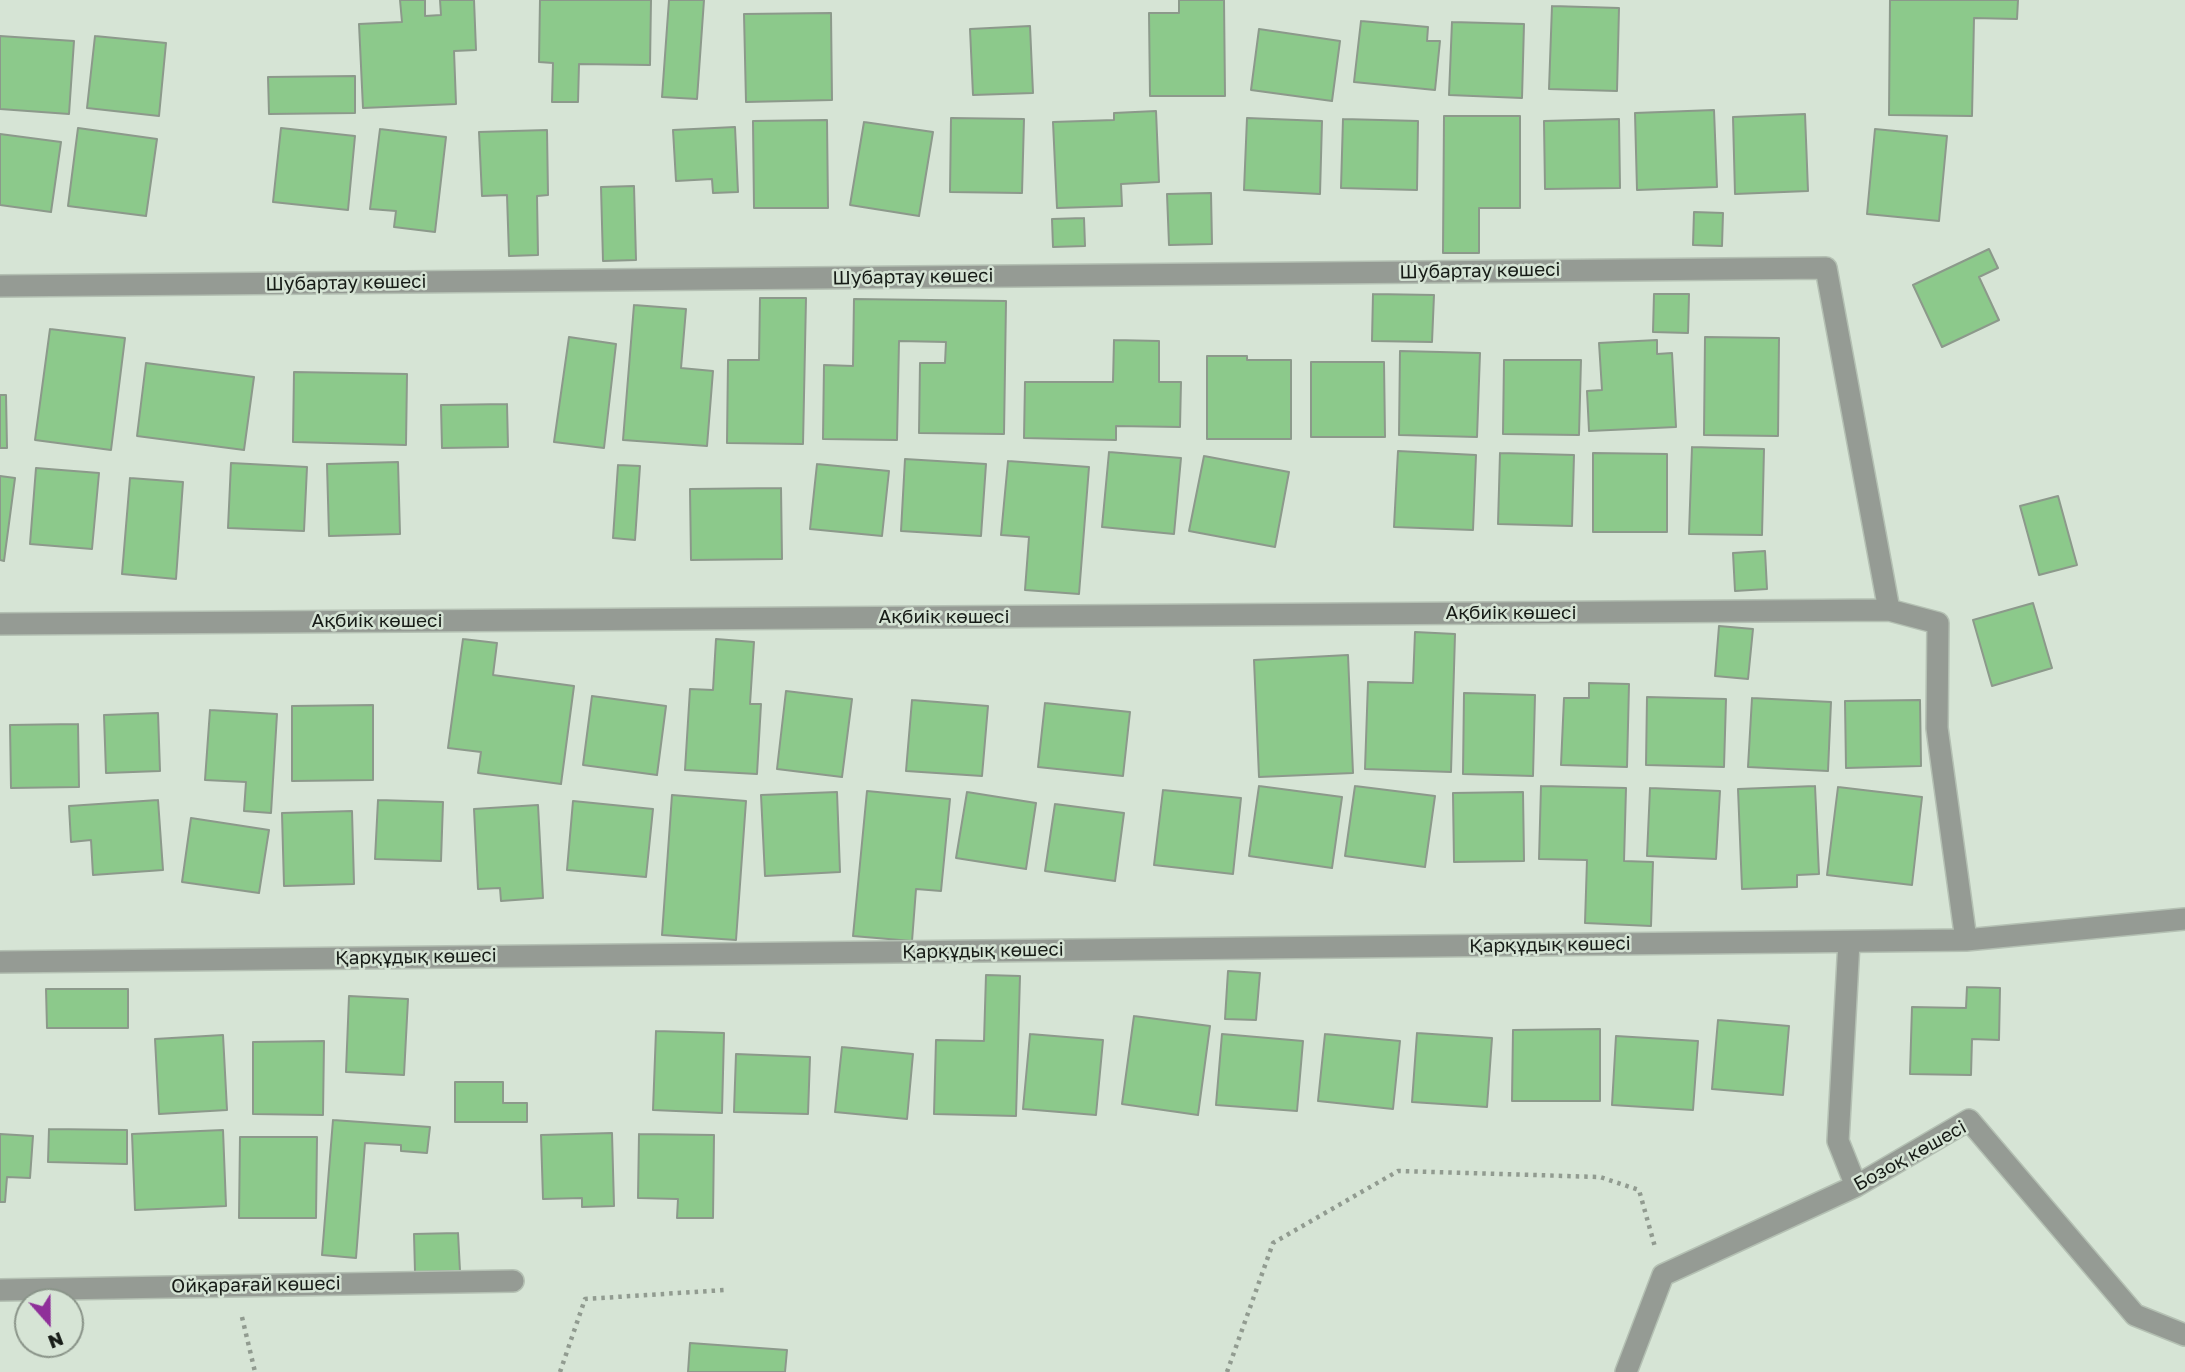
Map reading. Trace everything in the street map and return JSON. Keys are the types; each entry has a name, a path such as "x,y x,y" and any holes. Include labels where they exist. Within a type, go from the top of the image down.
{"street":[{"name":"Шубартау көшесі","path":"0,286 1826,268 1889,610"},
{"name":"Ақбиік көшесі","path":"0,624 1889,610 1938,624 1937,728 1966,940"},
{"name":"Қарқұдық көшесі","path":"0,962 1966,940 2185,919"},
{"path":"1849,942 1838,1141 1856,1186"},
{"name":"Бозоқ көшесі","path":"1663,1275 1856,1186 1969,1120 2135,1315 2185,1335"},
{"path":"1626,1372 1663,1275"},
{"name":"Ойқарағай көшесі","path":"0,1290 513,1281"}],"path":[{"path":"1227,1372 1273,1243 1398,1171 1600,1177 1639,1190 1663,1275"},
{"path":"234,1286 255,1372"},
{"path":"560,1372 585,1300 725,1290"}],"building":[{"path":"400,0 425,0 425,16 441,15 440,0 474,0 476,50 454,51 456,104 363,108 359,24 402,22"},
{"path":"540,0 651,0 650,65 579,64 578,102 552,102 553,63 539,62"},
{"path":"669,0 704,0 697,99 662,97"},
{"path":"1179,0 1224,0 1225,96 1150,96 1149,13 1179,13"},
{"path":"1890,0 2018,0 2017,19 1974,18 1972,116 1889,115"},
{"path":"1552,6 1619,8 1617,91 1549,89"},
{"path":"831,13 832,100 746,102 744,14"},
{"path":"1361,21 1428,27 1427,41 1440,41 1435,90 1354,82"},
{"path":"1452,22 1524,24 1522,98 1449,95"},
{"path":"1030,26 1033,93 973,95 970,29"},
{"path":"1259,29 1340,41 1332,101 1251,90"},
{"path":"0,36 74,41 69,114 0,109"},
{"path":"95,36 166,43 159,116 87,108"},
{"path":"355,76 355,113 269,114 268,77"},
{"path":"1714,110 1717,187 1637,190 1635,113"},
{"path":"1156,111 1159,182 1121,184 1122,206 1057,208 1053,122 1114,120 1114,113"},
{"path":"1805,114 1808,191 1735,194 1733,117"},
{"path":"1444,116 1520,116 1520,208 1479,208 1479,253 1443,253"},
{"path":"951,118 1024,119 1022,193 950,192"},
{"path":"1247,118 1322,121 1320,194 1244,190"},
{"path":"1343,119 1418,121 1417,190 1341,188"},
{"path":"1619,119 1620,188 1545,189 1544,121"},
{"path":"827,120 828,208 754,208 753,121"},
{"path":"864,122 933,132 919,216 850,205"},
{"path":"735,127 738,192 713,193 712,179 676,181 673,130"},
{"path":"78,128 157,139 146,216 68,206"},
{"path":"281,128 355,136 348,210 273,202"},
{"path":"380,129 446,137 435,232 394,227 396,211 370,209"},
{"path":"1875,129 1947,136 1939,221 1867,214"},
{"path":"547,130 548,195 537,196 538,255 509,256 507,195 482,196 479,132"},
{"path":"0,134 61,142 51,212 0,205"},
{"path":"634,186 636,260 603,261 601,187"},
{"path":"1211,193 1212,244 1169,245 1167,194"},
{"path":"1694,212 1723,213 1722,246 1693,245"},
{"path":"1084,218 1085,246 1053,247 1052,219"},
{"path":"1989,249 1998,268 1979,277 1999,320 1942,347 1913,285"},
{"path":"1373,294 1434,295 1432,342 1372,341"},
{"path":"1654,294 1689,294 1688,333 1653,332"},
{"path":"760,298 806,298 803,444 727,443 728,360 759,360"},
{"path":"854,299 1006,301 1004,434 919,433 920,363 945,363 946,342 899,341 897,440 823,439 824,365 853,366"},
{"path":"634,305 686,309 681,368 713,371 707,446 623,440"},
{"path":"50,329 125,338 111,450 35,440"},
{"path":"569,337 616,344 604,448 554,442"},
{"path":"1705,337 1779,338 1778,436 1704,435"},
{"path":"1114,340 1159,341 1159,382 1181,382 1180,427 1116,426 1116,440 1024,438 1025,382 1113,382"},
{"path":"1657,340 1657,354 1672,353 1676,427 1589,431 1587,391 1602,390 1599,343"},
{"path":"1400,351 1480,353 1477,437 1399,435"},
{"path":"1207,356 1291,360 1291,439 1207,439"},
{"path":"1504,360 1581,360 1579,435 1503,434"},
{"path":"1311,362 1384,362 1385,437 1311,437"},
{"path":"146,363 254,377 244,450 137,436"},
{"path":"294,372 407,374 406,445 293,442"},
{"path":"0,395 6,395 7,448 0,448"},
{"path":"507,404 508,447 442,448 441,405"},
{"path":"1692,447 1764,449 1762,535 1689,534"},
{"path":"1398,451 1476,455 1473,530 1394,527"},
{"path":"1109,452 1181,458 1174,534 1102,527"},
{"path":"1500,453 1574,455 1572,526 1498,524"},
{"path":"1593,453 1667,454 1667,532 1593,532"},
{"path":"1204,456 1289,472 1275,547 1189,531"},
{"path":"905,459 986,464 981,536 901,531"},
{"path":"1008,461 1089,467 1079,594 1025,590 1029,537 1001,535"},
{"path":"398,462 400,534 329,536 327,464"},
{"path":"231,463 307,467 304,531 228,528"},
{"path":"817,464 889,471 882,536 810,529"},
{"path":"618,465 640,466 635,540 613,538"},
{"path":"36,468 99,473 92,549 30,544"},
{"path":"0,476 15,478 4,561 0,560"},
{"path":"130,478 183,482 176,579 122,574"},
{"path":"781,488 782,559 691,560 690,489"},
{"path":"2058,496 2077,565 2039,575 2020,506"},
{"path":"1765,551 1767,589 1735,591 1733,553"},
{"path":"2033,603 2052,668 1992,686 1973,620"},
{"path":"1719,626 1753,629 1748,679 1715,676"},
{"path":"1415,632 1455,634 1451,772 1365,769 1368,682 1413,683"},
{"path":"463,639 497,643 493,675 574,686 561,784 478,773 481,752 448,748"},
{"path":"716,639 754,642 750,704 761,704 757,774 685,770 690,689 713,690"},
{"path":"1348,655 1353,773 1259,777 1254,660"},
{"path":"1589,683 1629,684 1627,767 1561,765 1564,698 1589,698"},
{"path":"786,691 852,699 842,777 777,769"},
{"path":"1464,693 1535,695 1533,776 1463,774"},
{"path":"592,696 666,706 657,775 583,765"},
{"path":"1647,697 1726,699 1724,767 1646,765"},
{"path":"1752,698 1831,702 1828,771 1748,767"},
{"path":"912,700 988,706 982,776 906,771"},
{"path":"1920,700 1921,766 1846,768 1845,701"},
{"path":"1045,703 1130,712 1123,776 1038,767"},
{"path":"373,705 373,780 292,781 292,706"},
{"path":"210,710 277,714 271,813 244,811 246,782 205,780"},
{"path":"158,713 160,771 106,773 104,715"},
{"path":"78,724 79,787 11,788 10,725"},
{"path":"1259,786 1342,797 1332,868 1249,856"},
{"path":"1355,786 1435,796 1425,867 1345,856"},
{"path":"1541,786 1626,788 1624,861 1653,862 1651,926 1585,923 1587,860 1539,859"},
{"path":"1815,786 1819,874 1797,875 1797,887 1742,889 1738,789"},
{"path":"1838,787 1922,797 1912,885 1827,875"},
{"path":"1650,788 1720,791 1716,859 1647,856"},
{"path":"1163,790 1241,798 1233,874 1154,865"},
{"path":"867,791 950,799 941,891 916,889 912,941 853,936"},
{"path":"837,792 840,872 765,876 761,795"},
{"path":"967,792 1036,803 1026,869 956,858"},
{"path":"1523,792 1524,861 1454,862 1453,793"},
{"path":"672,795 746,801 736,940 662,935"},
{"path":"158,800 163,870 93,875 91,840 71,842 69,806"},
{"path":"378,800 443,802 441,861 375,859"},
{"path":"573,801 653,809 646,877 567,870"},
{"path":"1055,804 1124,813 1115,881 1045,871"},
{"path":"538,805 543,898 501,901 500,888 478,889 474,809"},
{"path":"352,811 354,884 284,886 282,813"},
{"path":"191,818 269,830 259,893 182,882"},
{"path":"1228,971 1260,973 1256,1020 1225,1019"},
{"path":"986,975 1020,976 1016,1116 934,1114 936,1040 984,1041"},
{"path":"1967,987 2000,988 1999,1040 1972,1039 1971,1075 1910,1074 1912,1007 1966,1008"},
{"path":"46,989 128,989 128,1028 47,1028"},
{"path":"349,996 408,999 404,1075 346,1072"},
{"path":"1134,1016 1210,1026 1198,1115 1122,1104"},
{"path":"1718,1020 1789,1026 1783,1095 1712,1089"},
{"path":"1600,1029 1600,1101 1512,1101 1513,1030"},
{"path":"656,1031 724,1033 722,1113 653,1110"},
{"path":"1417,1033 1492,1038 1487,1107 1412,1102"},
{"path":"1030,1034 1103,1040 1096,1115 1023,1109"},
{"path":"1222,1034 1303,1041 1297,1111 1216,1105"},
{"path":"1325,1034 1400,1041 1393,1109 1318,1101"},
{"path":"223,1035 227,1110 159,1114 155,1039"},
{"path":"1616,1036 1698,1041 1693,1110 1612,1105"},
{"path":"324,1041 323,1115 253,1114 253,1042"},
{"path":"842,1047 913,1054 907,1119 835,1112"},
{"path":"736,1054 810,1057 808,1114 734,1112"},
{"path":"455,1082 503,1082 503,1103 527,1103 527,1122 455,1122"},
{"path":"333,1120 430,1127 427,1153 401,1151 401,1145 365,1143 356,1258 322,1255"},
{"path":"49,1129 127,1130 127,1164 48,1162"},
{"path":"223,1130 226,1206 135,1210 132,1134"},
{"path":"612,1133 614,1206 582,1207 582,1198 543,1199 541,1135"},
{"path":"0,1134 33,1136 30,1178 7,1177 5,1202 0,1202"},
{"path":"639,1134 714,1135 713,1218 677,1218 678,1199 638,1198"},
{"path":"240,1137 317,1137 316,1218 239,1218"},
{"path":"458,1233 460,1271 415,1272 414,1234"},
{"path":"690,1343 787,1350 785,1372 688,1372"}]}
